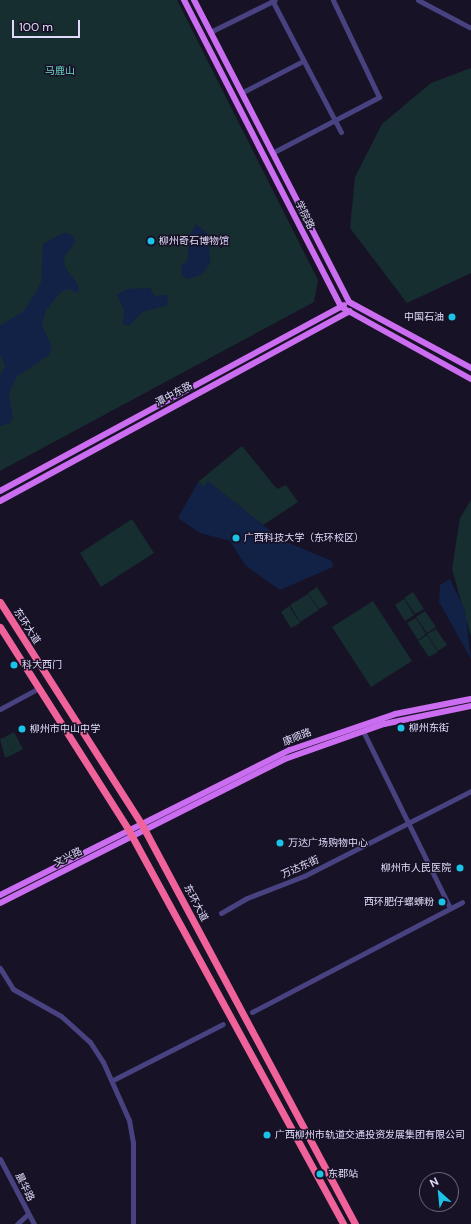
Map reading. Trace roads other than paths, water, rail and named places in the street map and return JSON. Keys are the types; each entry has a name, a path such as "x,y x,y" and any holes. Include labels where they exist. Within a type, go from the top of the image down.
{"highway":[{"name":"东环大道","path":"0,602 143,826 355,1224"},
{"path":"0,628 130,832 343,1224"}],"main road":[{"name":"学院路","path":"184,0 341,307 471,380"},
{"name":"学院路","path":"194,0 348,302"},
{"name":"潭中东路","path":"0,491 348,302"},
{"path":"348,302 471,368"},
{"name":"潭中东路","path":"0,501 358,307"},
{"name":"康顺路","path":"143,826 290,750 395,714 471,699"},
{"name":"康顺路","path":"143,826 244,778 363,731 422,714 471,706"},
{"name":"文兴路","path":"0,894 143,826"},
{"name":"文兴路","path":"0,903 130,832"}],"street":[{"path":"210,32 274,0 341,132"},
{"path":"272,154 379,97 333,0"},
{"path":"418,0 469,27"},
{"path":"242,93 304,61"},
{"path":"0,709 39,688"},
{"path":"363,731 450,908"},
{"name":"万达东街","path":"221,913 259,893 304,876 471,791"},
{"path":"252,1012 462,902"},
{"path":"0,968 13,989 61,1016 90,1042 113,1080 130,1120 133,1142 133,1224"},
{"path":"113,1080 223,1024"},
{"name":"晨华路","path":"0,1159 34,1224"},
{"path":"17,1224 28,1214"}],"water":[{"path":"196,224 209,235 210,264 201,275 187,279 182,276 181,267 188,259 188,238"},
{"path":"63,233 72,235 76,241 64,257 65,267 79,286 78,293 69,289 61,292 46,310 42,325 52,347 48,356 17,376 9,393 13,417 10,423 0,426 0,376 5,366 0,353 0,326 25,310 41,283 43,244"},
{"path":"150,288 155,296 167,295 168,305 143,312 129,326 123,324 124,310 117,295 127,289"},
{"path":"208,481 282,540 332,561 333,567 280,590 264,579 245,565 230,541 200,533 178,518 198,482 204,487"},
{"path":"450,579 465,610 471,659 439,602 440,585"}],"place":[{"name":"柳州奇石博物馆","path":"151,241"},
{"name":"中国石油","path":"452,317"},
{"name":"广西科技大学（东环校区）","path":"236,538"},
{"name":"科大西门","path":"14,665"},
{"name":"柳州东街","path":"401,728"},
{"name":"柳州市中山中学","path":"22,729"},
{"name":"万达广场购物中心","path":"280,843"},
{"name":"柳州市人民医院","path":"460,868"},
{"name":"西环肥仔螺蛳粉","path":"442,902"},
{"name":"广西柳州市轨道交通投资发展集团有限公司","path":"267,1135"},
{"name":"东郡站","path":"320,1174"}],"park label":[{"name":"马鹿山","path":"60,71"}]}
